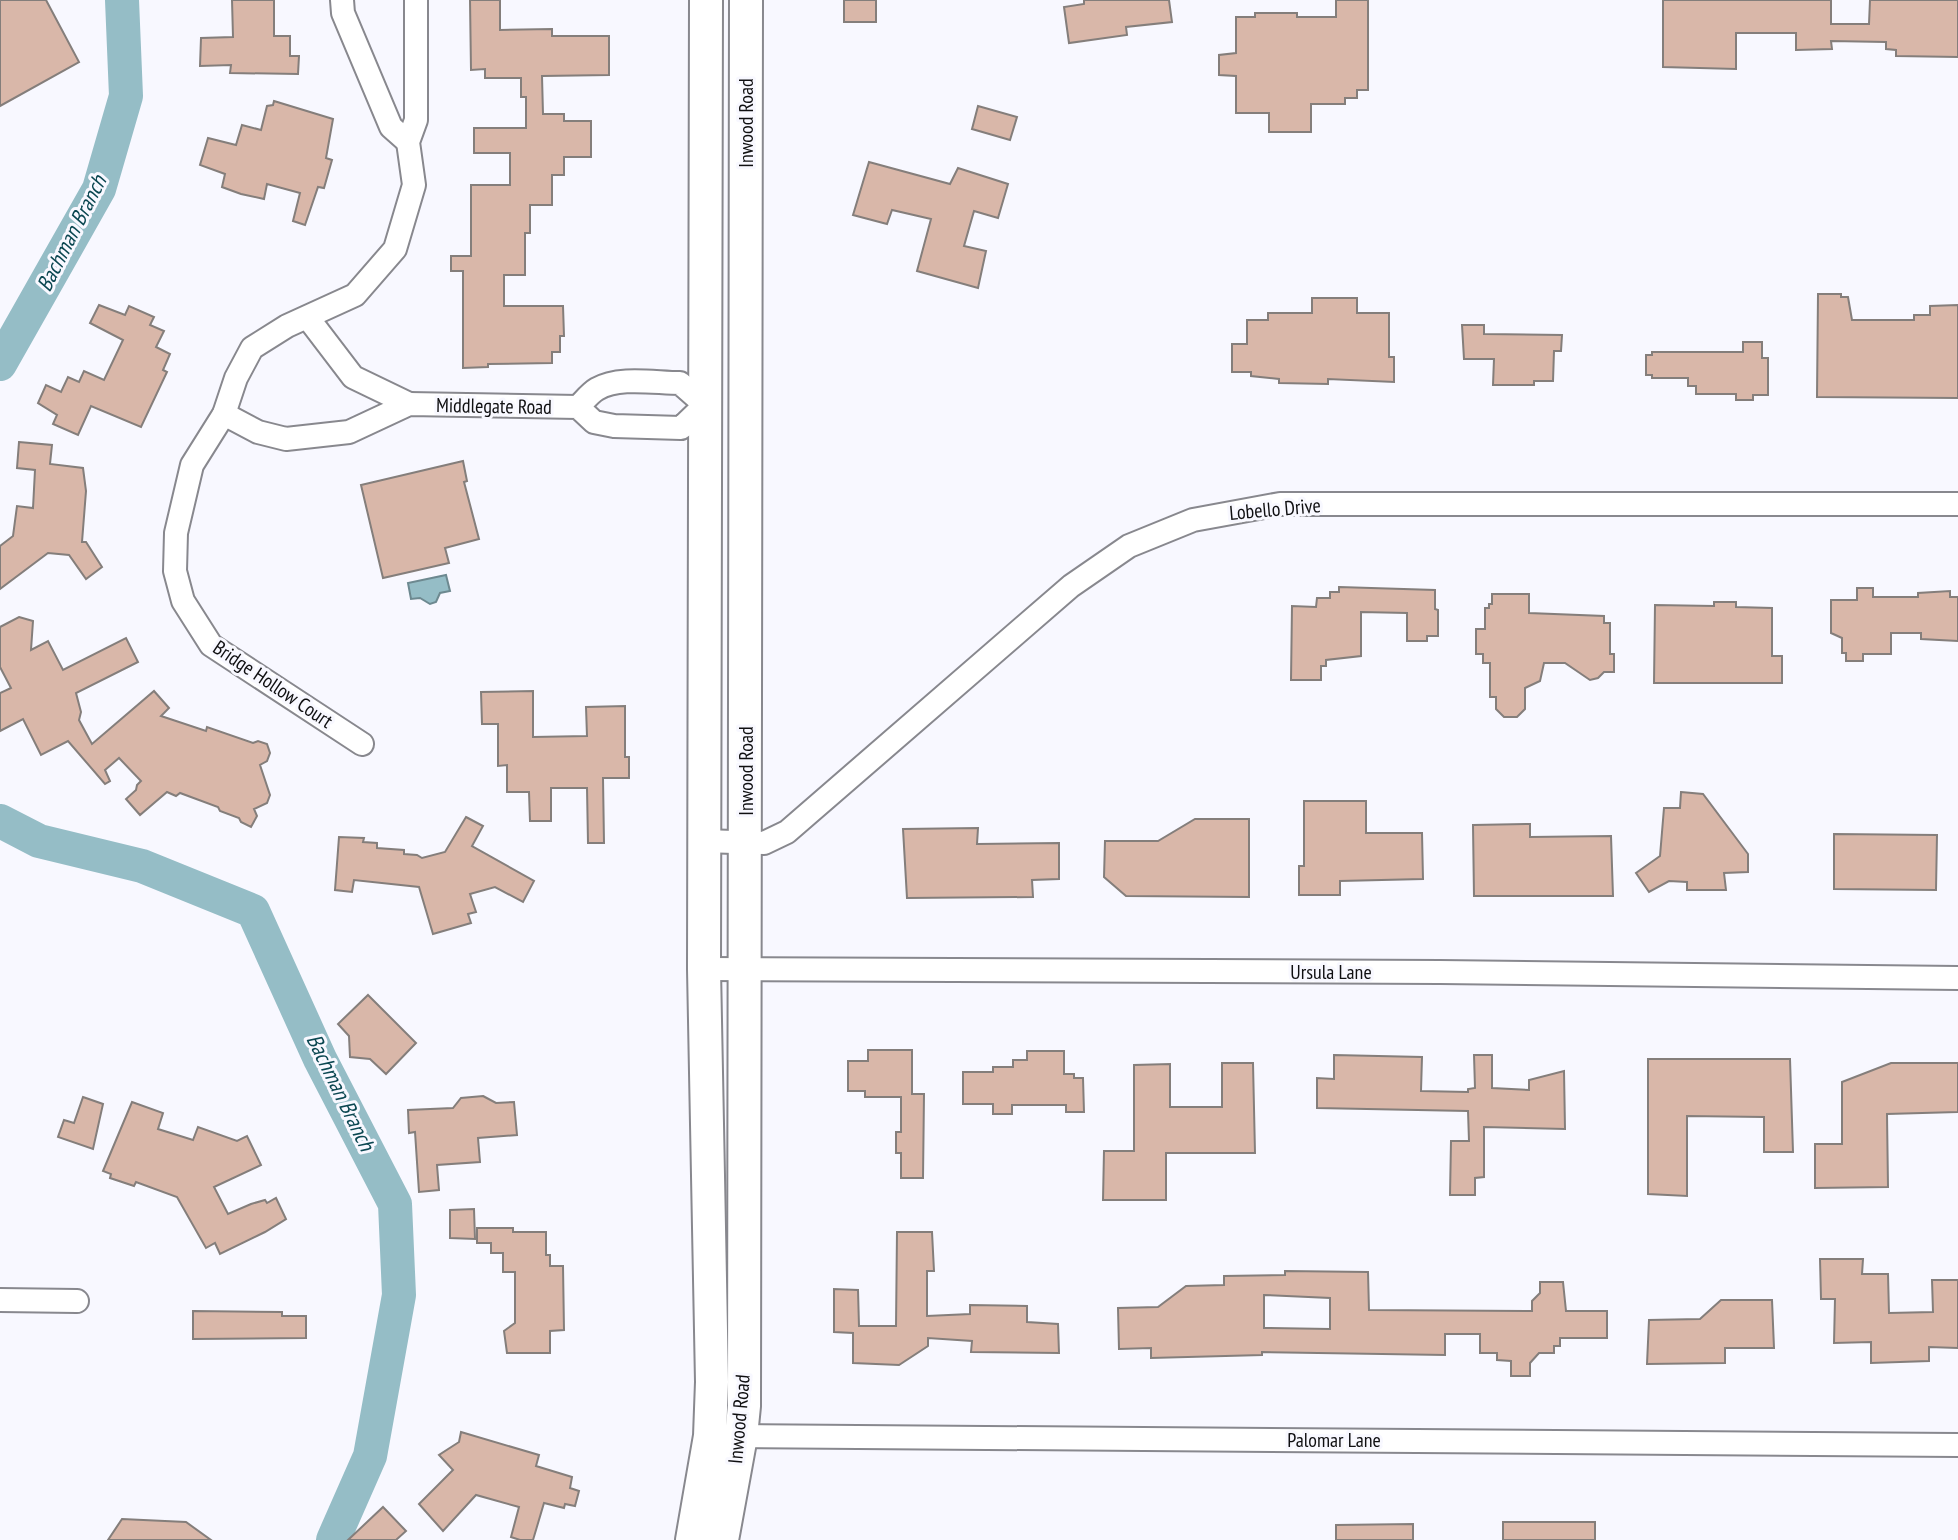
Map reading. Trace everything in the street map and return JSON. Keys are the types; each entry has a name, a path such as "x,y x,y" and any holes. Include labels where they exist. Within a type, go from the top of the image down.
{"main road":[{"name":"Inwood Road","path":"706,0 704,969 712,1382 726,1436 722,1540"},
{"name":"Inwood Road","path":"692,1540 744,1375 746,0"},
{"path":"705,405 746,404"}],"street":[{"path":"342,0 343,13 391,127 408,142 416,120 416,0"},
{"name":"Bridge Hollow Court","path":"362,744 211,645 183,601 175,571 176,533 192,465 224,414 236,378 252,348 287,326 355,295 395,249 414,185 408,142"},
{"name":"Middlegate Road","path":"308,318 353,377 409,404 578,407 594,422 614,426 681,428 705,405 680,383 628,383 611,384 595,390 578,407"},
{"name":"Middlegate Road","path":"224,414 258,432 286,439 307,438 349,432 409,404"},
{"name":"Lobello Drive","path":"704,841 764,843 787,832 1071,586 1129,546 1193,520 1280,504 1958,504"},
{"name":"Ursula Lane","path":"704,969 1958,978"},
{"path":"0,1300 77,1301"},
{"name":"Palomar Lane","path":"726,1436 1958,1445"}],"water":[{"path":"446,575 450,591 440,593 436,602 430,604 420,598 411,599 408,583"}],"building":[{"path":"0,0 46,0 79,62 0,106"},
{"path":"232,0 274,0 274,36 290,36 290,56 299,56 298,74 230,73 231,65 200,66 201,38 233,37"},
{"path":"470,0 500,0 500,30 552,29 552,36 609,36 609,75 542,76 543,114 564,114 564,121 591,121 591,157 564,157 564,175 552,175 552,205 530,205 530,233 525,233 525,275 504,275 504,306 563,306 564,336 560,336 560,352 552,352 552,363 488,364 488,367 463,368 463,271 451,271 451,256 471,256 471,185 510,185 510,153 474,153 474,128 526,128 526,97 521,97 521,78 485,78 485,69 471,70"},
{"path":"844,0 876,0 876,22 844,22"},
{"path":"1084,0 1169,0 1172,22 1126,27 1127,35 1069,43 1064,7 1084,4"},
{"path":"1336,0 1368,0 1368,90 1357,90 1357,98 1345,98 1345,104 1311,104 1311,132 1269,132 1269,113 1236,113 1236,76 1219,75 1219,55 1236,53 1236,17 1255,17 1255,13 1297,13 1297,17 1336,17"},
{"path":"1663,0 1831,0 1831,24 1869,24 1870,0 1958,0 1958,57 1896,56 1896,50 1886,49 1886,42 1831,41 1832,49 1796,50 1796,33 1736,33 1736,69 1663,67"},
{"path":"274,101 333,119 326,158 332,160 324,188 318,187 305,225 293,221 300,193 267,184 264,199 241,194 222,187 225,174 200,165 208,138 236,145 242,125 261,130 267,106 273,105"},
{"path":"978,106 1017,117 1010,140 972,129"},
{"path":"869,162 950,184 958,168 1008,184 998,218 974,211 964,246 986,251 978,288 917,271 931,219 892,210 887,224 853,215"},
{"path":"1818,294 1848,297 1852,320 1914,320 1914,315 1930,315 1930,306 1958,305 1958,398 1817,397"},
{"path":"1312,298 1357,298 1357,313 1389,313 1389,357 1394,357 1394,382 1328,379 1328,384 1279,383 1279,379 1251,376 1251,372 1232,372 1232,344 1247,344 1247,320 1268,320 1268,313 1312,313"},
{"path":"99,305 125,315 129,306 154,317 150,325 164,331 156,347 170,354 163,370 167,372 141,427 91,406 78,435 53,424 57,415 38,403 46,385 61,392 68,377 79,382 84,371 104,380 123,340 90,323"},
{"path":"1462,325 1484,325 1484,334 1562,335 1561,351 1554,351 1553,381 1534,381 1534,385 1493,385 1494,359 1464,359"},
{"path":"1743,342 1762,342 1762,358 1768,358 1768,395 1753,395 1753,400 1736,400 1736,394 1696,394 1696,386 1688,386 1688,378 1652,378 1652,375 1646,375 1646,355 1652,355 1652,352 1743,352"},
{"path":"19,442 52,445 50,464 83,468 86,491 82,542 86,542 102,567 86,579 69,555 48,553 0,589 0,546 13,536 17,506 33,508 35,470 17,468"},
{"path":"463,461 467,481 464,482 479,539 445,548 449,563 383,578 361,485"},
{"path":"1339,587 1435,590 1438,636 1427,636 1427,641 1407,641 1407,613 1361,612 1361,656 1326,660 1326,666 1321,666 1321,680 1291,680 1292,606 1316,607 1317,598 1330,598 1330,592 1339,592"},
{"path":"1857,588 1873,588 1873,597 1918,597 1918,593 1950,591 1950,597 1958,597 1958,641 1921,639 1921,633 1891,633 1891,654 1863,654 1863,661 1846,661 1846,653 1842,653 1842,638 1831,633 1831,600 1857,600"},
{"path":"1492,594 1529,594 1529,613 1604,616 1604,623 1610,623 1610,654 1614,654 1614,672 1604,672 1590,680 1565,663 1544,663 1540,681 1525,688 1525,709 1517,717 1504,717 1496,709 1496,697 1490,697 1490,663 1483,663 1483,654 1476,654 1476,629 1485,629 1485,608 1492,604"},
{"path":"1714,602 1736,602 1736,607 1772,608 1772,656 1782,656 1782,683 1654,683 1655,605 1714,606"},
{"path":"19,617 33,621 31,650 48,641 63,670 126,638 138,662 76,693 81,712 79,720 92,744 154,691 169,708 161,716 206,731 207,727 253,743 267,744 270,753 267,761 260,765 270,795 267,803 254,809 257,816 251,827 218,807 180,793 176,796 167,792 140,815 126,799 141,781 119,758 105,770 110,781 105,784 68,741 41,755 23,719 0,731 0,693 11,688 0,667 0,627"},
{"path":"533,691 533,737 587,736 586,707 625,706 625,757 629,757 629,778 603,778 604,843 588,843 587,788 551,788 551,821 530,821 529,792 507,792 507,765 498,766 498,724 482,724 481,692"},
{"path":"1681,792 1703,794 1748,854 1748,872 1724,873 1726,890 1687,890 1687,882 1669,881 1649,892 1636,873 1660,856 1664,808 1680,808"},
{"path":"1304,801 1366,801 1366,833 1422,833 1423,879 1340,881 1340,895 1299,895 1299,866 1304,866"},
{"path":"466,817 483,826 472,846 534,881 523,902 495,887 470,894 476,912 468,914 471,923 433,934 419,887 354,880 352,892 335,890 339,837 364,838 363,842 377,843 377,848 404,850 404,854 422,858 445,852"},
{"path":"1195,819 1249,819 1249,897 1126,896 1104,877 1105,841 1158,841"},
{"path":"1530,824 1530,837 1611,836 1613,896 1474,896 1473,825"},
{"path":"978,828 977,844 1059,843 1059,879 1032,880 1033,897 907,898 903,829"},
{"path":"1834,834 1937,835 1936,890 1834,889"},
{"path":"368,995 416,1043 386,1074 370,1059 350,1057 349,1036 338,1024"},
{"path":"868,1050 912,1050 912,1094 924,1094 923,1178 901,1178 901,1153 896,1153 896,1132 901,1132 901,1097 865,1097 865,1091 848,1091 848,1061 868,1061"},
{"path":"1027,1051 1064,1051 1064,1074 1083,1078 1084,1112 1066,1112 1066,1105 1012,1105 1012,1114 993,1114 993,1104 963,1104 963,1072 993,1072 993,1067 1013,1067 1013,1060 1027,1060"},
{"path":"1334,1055 1422,1057 1421,1091 1468,1092 1468,1089 1475,1088 1474,1055 1492,1055 1492,1088 1529,1090 1529,1080 1564,1071 1565,1129 1484,1127 1484,1177 1475,1178 1475,1195 1450,1195 1451,1141 1469,1141 1468,1111 1317,1108 1317,1078 1334,1079"},
{"path":"1648,1059 1790,1059 1793,1152 1764,1152 1764,1117 1687,1116 1687,1196 1648,1194"},
{"path":"1222,1063 1253,1063 1255,1153 1166,1153 1166,1200 1103,1200 1104,1151 1134,1151 1134,1065 1170,1064 1170,1107 1222,1107"},
{"path":"1891,1063 1958,1063 1958,1112 1887,1114 1888,1187 1815,1188 1815,1144 1842,1144 1842,1082"},
{"path":"483,1096 496,1103 514,1102 517,1135 478,1138 480,1162 437,1165 439,1190 419,1192 415,1132 409,1133 408,1110 453,1108 461,1098"},
{"path":"83,1097 103,1104 93,1149 58,1137 64,1120 74,1123"},
{"path":"132,1102 163,1113 158,1129 193,1140 198,1127 237,1141 247,1136 261,1165 214,1187 228,1214 276,1198 286,1219 220,1254 215,1243 206,1248 177,1197 136,1182 134,1186 110,1178 111,1174 103,1171"},
{"path":"474,1209 475,1239 450,1238 450,1210"},
{"path":"477,1228 546,1232 546,1255 550,1255 550,1266 563,1266 564,1330 550,1331 550,1353 507,1353 504,1331 515,1323 515,1272 503,1272 503,1253 491,1253 491,1243 477,1243"},
{"path":"897,1232 932,1232 934,1271 927,1271 927,1316 970,1314 970,1305 1027,1306 1027,1322 1058,1324 1059,1353 971,1352 972,1341 928,1338 928,1346 899,1365 853,1363 853,1333 834,1332 834,1289 858,1290 859,1326 896,1326"},
{"path":"1820,1259 1863,1259 1862,1274 1888,1274 1889,1313 1933,1312 1932,1280 1958,1280 1958,1348 1929,1347 1929,1361 1871,1363 1871,1342 1834,1343 1835,1299 1821,1299"},
{"path":"1285,1271 1368,1272 1369,1310 1532,1311 1532,1301 1540,1293 1540,1282 1563,1282 1566,1311 1607,1311 1607,1338 1560,1338 1560,1346 1554,1346 1554,1353 1539,1353 1530,1363 1530,1376 1511,1376 1511,1361 1497,1360 1497,1353 1480,1353 1480,1334 1445,1334 1445,1355 1262,1352 1262,1355 1151,1358 1151,1348 1119,1349 1118,1308 1158,1307 1186,1286 1224,1285 1224,1276 1285,1275","holes":["1264,1295 1330,1298 1330,1329 1264,1328"]},
{"path":"1721,1300 1772,1300 1774,1348 1725,1348 1725,1363 1647,1364 1649,1320 1700,1319"},
{"path":"193,1311 282,1312 282,1316 306,1316 306,1338 193,1339"},
{"path":"461,1432 539,1455 536,1466 572,1477 570,1488 579,1491 575,1506 565,1504 564,1508 544,1503 533,1540 520,1540 511,1537 519,1507 476,1495 443,1531 419,1504 453,1470 439,1455 459,1442"},
{"path":"383,1507 406,1531 396,1540 348,1540"},
{"path":"122,1519 186,1522 211,1540 108,1540"},
{"path":"1503,1522 1595,1522 1595,1540 1503,1540"},
{"path":"1413,1524 1413,1540 1336,1540 1336,1525"}],"waterway":[{"name":"Bachman Branch","path":"0,364 99,189 126,96 122,0"},
{"name":"Bachman Branch","path":"0,821 39,841 142,866 253,911 320,1059 395,1204 399,1295 370,1456 333,1540"}]}
